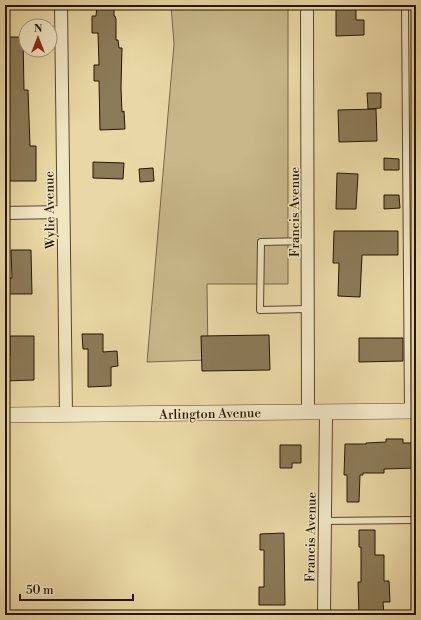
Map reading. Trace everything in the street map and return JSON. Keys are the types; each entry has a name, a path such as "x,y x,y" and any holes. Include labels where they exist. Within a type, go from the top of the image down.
{"street":[{"name":"Wylie Avenue","path":"61,5 66,415"},
{"name":"Francis Avenue","path":"308,12 308,412"},
{"path":"5,212 63,212"},
{"name":"Arlington Avenue","path":"5,415 412,411"},
{"name":"Francis Avenue","path":"324,615 326,412"}],"lane":[{"path":"405,5 412,411"},
{"path":"308,241 261,242 260,310 308,309"},
{"path":"325,520 416,520"}],"shaded area":[{"path":"171,5 288,5 288,284 207,284 208,360 147,362 174,44"}],"building":[{"path":"97,5 114,5 116,40 118,40 119,48 122,48 121,88 122,112 124,111 125,129 100,130 99,81 94,81 94,65 99,65 98,33 92,33 92,16 96,16"},
{"path":"356,7 356,20 364,20 364,35 336,36 336,8"},
{"path":"8,37 18,37 18,58 23,58 24,90 28,90 30,146 36,146 36,181 5,181 5,65 8,65"},
{"path":"367,93 381,93 381,108 368,109"},
{"path":"376,109 377,141 339,142 338,110"},
{"path":"384,158 399,159 399,170 384,170"},
{"path":"93,162 124,163 123,179 93,178"},
{"path":"153,168 154,181 140,182 139,169"},
{"path":"337,173 358,174 356,209 336,209"},
{"path":"384,195 399,195 400,208 384,209"},
{"path":"334,231 398,231 398,255 362,255 360,297 338,296 339,263 333,263"},
{"path":"11,250 31,250 32,294 5,294 5,278 12,278"},
{"path":"82,334 103,334 103,352 117,351 118,366 111,367 111,386 88,387 88,349 83,349"},
{"path":"269,335 270,370 202,371 201,336"},
{"path":"10,336 34,336 34,380 5,381 5,356 10,356"},
{"path":"416,337 416,361 412,361 412,338"},
{"path":"359,338 403,338 403,361 359,362"},
{"path":"386,439 403,439 403,443 416,443 416,468 384,469 384,473 363,473 363,475 360,475 359,502 347,502 347,475 344,475 345,444 386,442"},
{"path":"280,445 301,445 301,463 292,463 292,468 280,468"},
{"path":"359,530 375,530 375,555 384,555 384,581 389,581 390,602 383,602 384,615 359,615 358,582 361,582 361,547 359,547"},
{"path":"284,533 285,605 259,605 259,587 264,587 264,550 260,550 260,534"}]}
